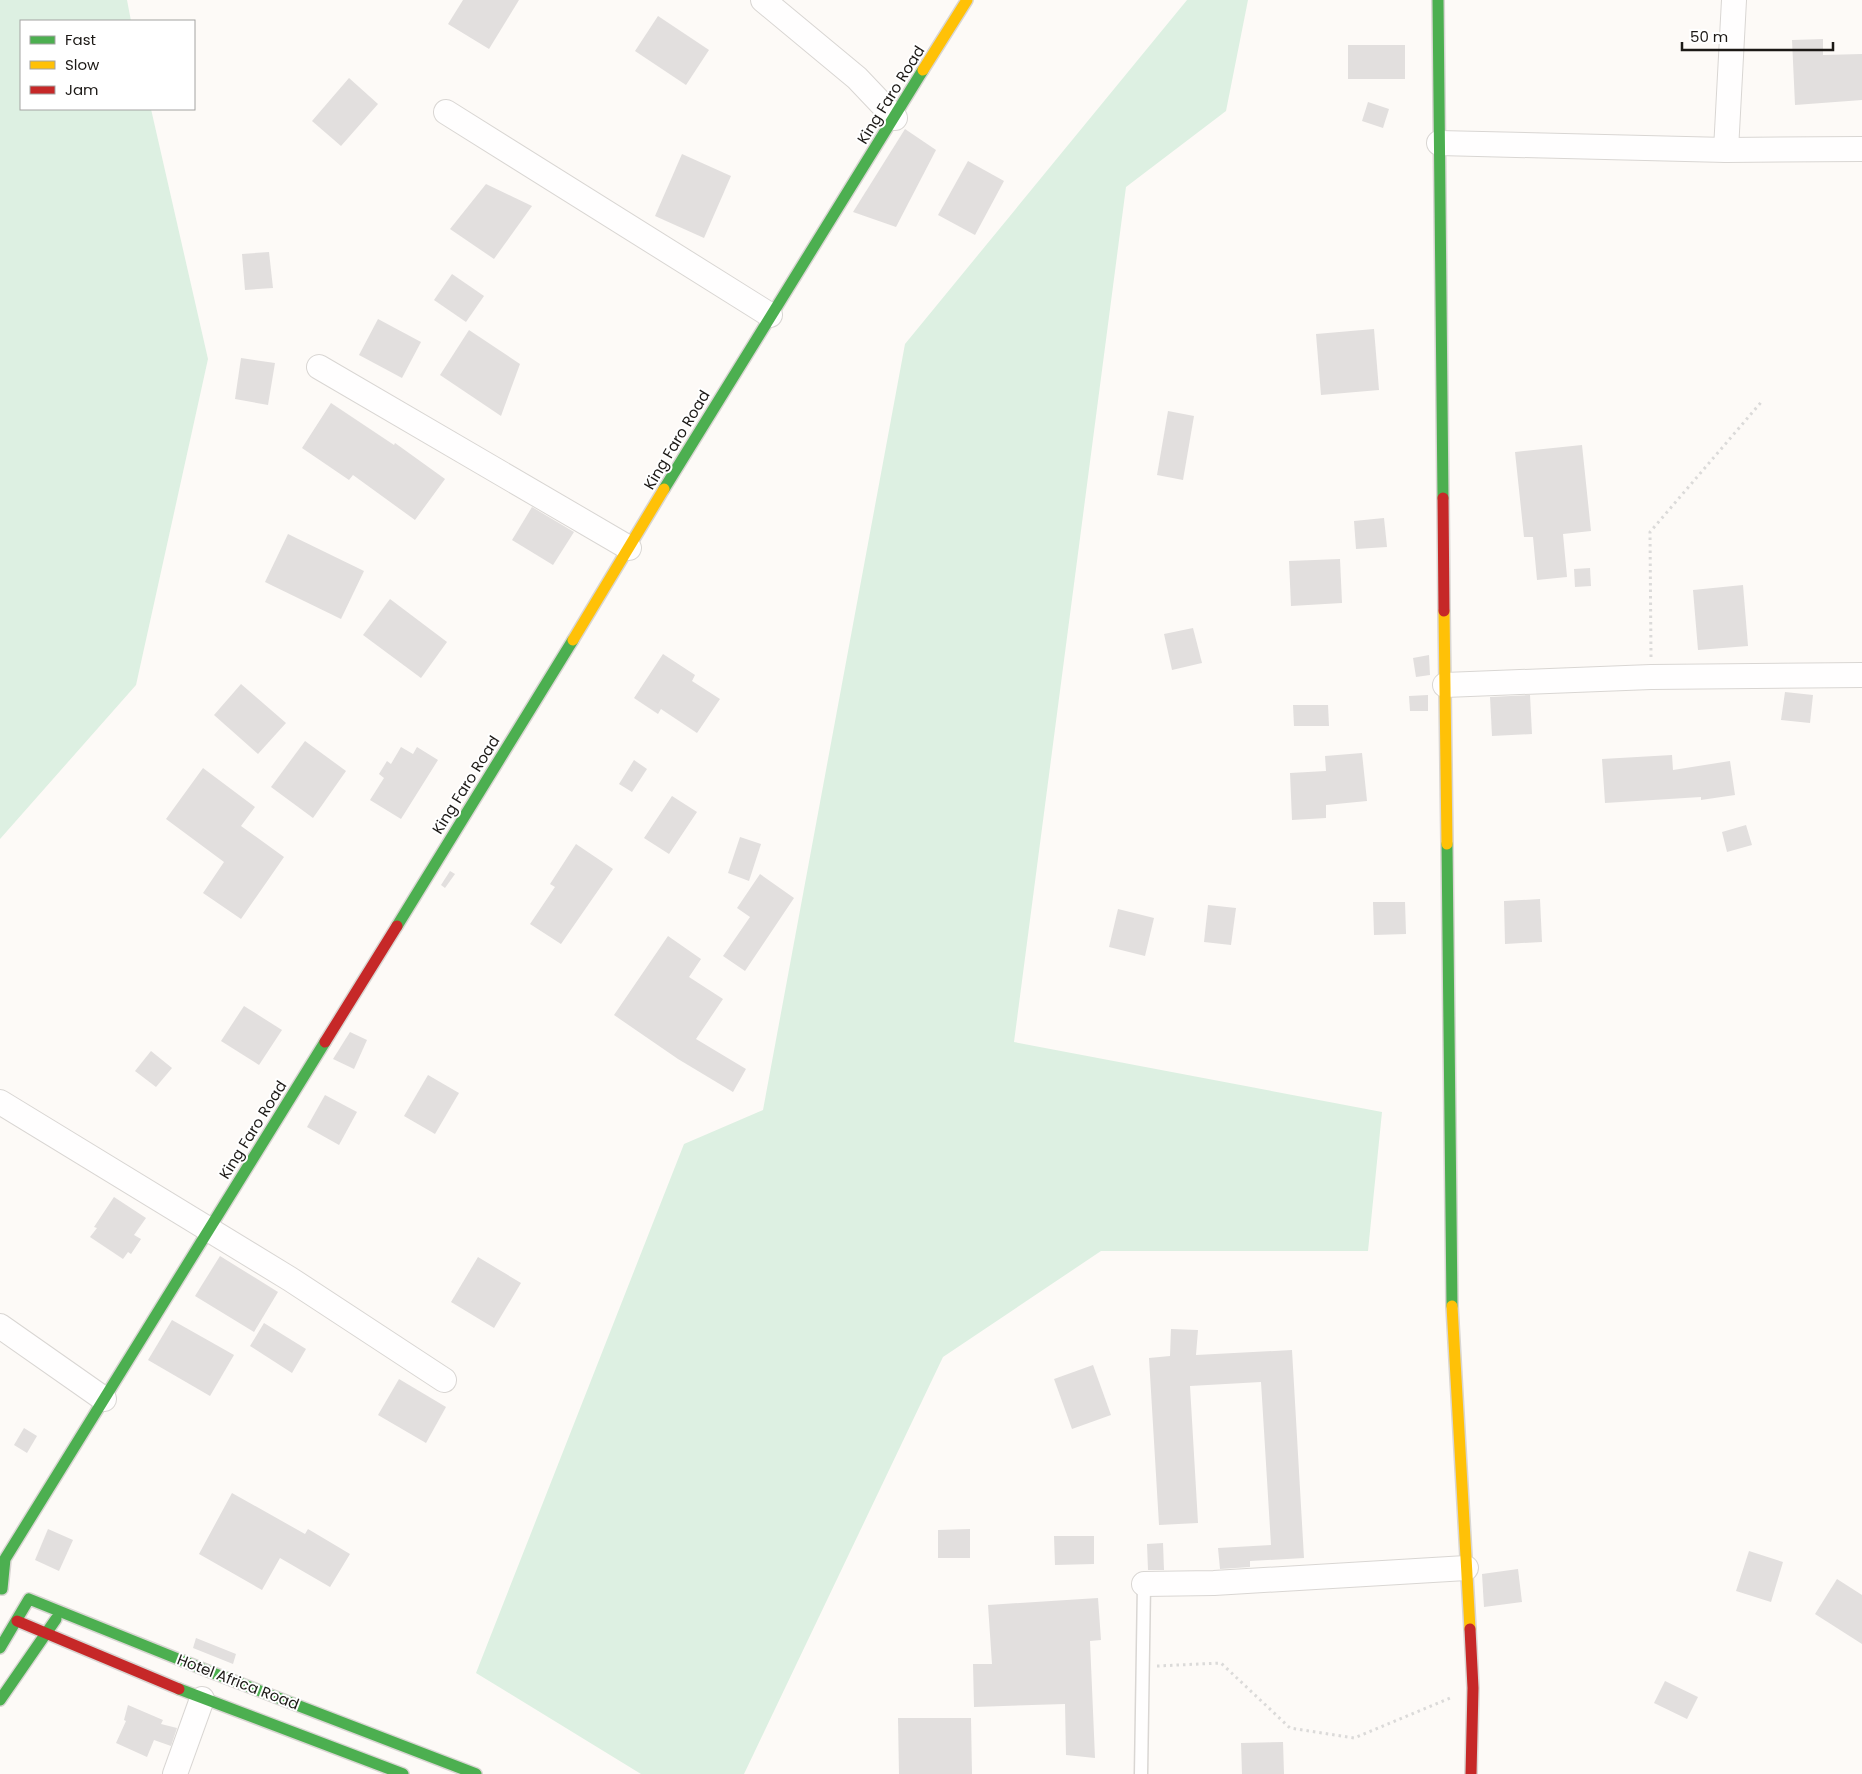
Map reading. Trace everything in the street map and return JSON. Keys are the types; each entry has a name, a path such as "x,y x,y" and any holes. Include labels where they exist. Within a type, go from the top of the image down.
{"street":[{"path":"763,0 857,78 895,118"},
{"name":"King Faro Road","path":"1,1589 5,1559 629,548 770,315 895,118 967,0"},
{"path":"1438,0 1452,1322 1472,1688 1471,1774"},
{"path":"1726,150 1734,0"},
{"path":"446,112 770,315"},
{"path":"1439,143 1726,150 1862,149"},
{"path":"319,367 629,548"},
{"path":"1444,685 1651,677 1862,675"},
{"path":"0,1102 290,1279 444,1380"},
{"path":"0,1326 104,1399"},
{"path":"1144,1584 1466,1568"},
{"name":"Hotel Africa Road","path":"1,1589 61,1610 208,1671 476,1774"},
{"path":"0,1648 9,1618 30,1599"},
{"path":"0,1700 61,1610"},
{"name":"Hotel Africa Road","path":"9,1618 202,1699 402,1774"},
{"path":"175,1774 202,1699"}],"lane":[{"path":"1140,1774 1144,1584"}],"path":[{"path":"1651,677 1650,532 1763,400"},
{"path":"1142,1666 1221,1663 1290,1728 1354,1738 1472,1688"}],"green space":[{"path":"0,0 127,0 131,20 20,20 20,110 151,110 208,359 136,685 0,839"},
{"path":"1187,0 1248,0 1226,111 1126,187 1014,1042 1382,1112 1368,1251 1101,1251 943,1357 744,1774 641,1774 476,1673 684,1144 763,1110 905,344"}],"building":[{"path":"463,0 519,0 489,49 448,24"},
{"path":"658,16 709,50 686,85 635,51"},
{"path":"1823,39 1823,55 1862,54 1862,100 1795,105 1792,40"},
{"path":"1348,45 1405,45 1405,79 1348,79"},
{"path":"349,78 378,104 341,146 312,121"},
{"path":"1368,102 1389,109 1383,128 1362,121"},
{"path":"905,129 936,150 896,227 853,212"},
{"path":"682,154 731,176 704,238 655,216"},
{"path":"968,161 1004,181 975,235 938,215"},
{"path":"486,184 532,206 494,259 450,229"},
{"path":"269,252 273,288 245,290 242,254"},
{"path":"452,274 484,296 466,322 434,300"},
{"path":"378,319 421,342 402,378 359,355"},
{"path":"1374,329 1379,390 1321,395 1316,334"},
{"path":"469,330 520,364 501,416 440,375"},
{"path":"241,358 275,363 268,405 235,399"},
{"path":"331,403 394,445 395,443 445,479 415,520 353,475 349,480 302,448"},
{"path":"1168,411 1194,416 1183,480 1157,475"},
{"path":"1582,445 1591,531 1563,534 1567,577 1537,580 1533,537 1524,537 1515,452"},
{"path":"532,507 574,532 553,565 512,540"},
{"path":"1384,518 1387,547 1356,549 1354,521"},
{"path":"288,534 364,571 341,619 265,582"},
{"path":"1340,559 1342,603 1291,606 1289,561"},
{"path":"1590,568 1591,586 1575,587 1574,569"},
{"path":"1743,585 1748,646 1698,650 1693,590"},
{"path":"390,599 447,642 421,678 363,635"},
{"path":"1193,628 1202,663 1172,670 1164,634"},
{"path":"663,654 695,675 692,681 720,699 697,733 661,709 658,714 634,698"},
{"path":"1429,655 1430,675 1416,677 1413,658"},
{"path":"241,684 286,723 258,754 214,715"},
{"path":"1785,692 1813,695 1810,723 1781,720"},
{"path":"1428,695 1428,711 1410,711 1409,696"},
{"path":"1530,695 1532,734 1492,736 1490,697"},
{"path":"1293,705 1328,705 1329,726 1294,726"},
{"path":"305,741 346,771 313,818 271,787"},
{"path":"401,747 413,754 417,747 438,760 401,819 370,800 384,778 379,774 387,761 391,764"},
{"path":"1362,753 1367,801 1326,805 1326,818 1292,820 1290,773 1326,771 1325,756"},
{"path":"1672,755 1673,770 1730,761 1735,795 1701,800 1701,797 1605,803 1602,759"},
{"path":"634,760 647,769 632,792 619,784"},
{"path":"203,768 255,807 241,826 284,857 241,919 203,893 224,862 166,819"},
{"path":"672,796 697,812 669,854 644,838"},
{"path":"1746,825 1752,845 1727,852 1722,832"},
{"path":"740,837 761,844 749,881 728,873"},
{"path":"576,844 613,869 561,944 530,924 555,887 550,884"},
{"path":"450,871 455,874 445,888 441,885"},
{"path":"760,874 794,898 745,971 723,956 750,917 737,908"},
{"path":"1540,899 1542,942 1505,944 1504,901"},
{"path":"1373,902 1405,902 1406,934 1374,935"},
{"path":"1208,905 1236,908 1231,945 1204,942"},
{"path":"1118,909 1154,918 1145,956 1109,947"},
{"path":"668,936 701,959 689,977 723,999 696,1039 746,1069 733,1092 678,1059 614,1015"},
{"path":"244,1006 282,1030 259,1065 221,1041"},
{"path":"350,1032 367,1040 354,1069 333,1059"},
{"path":"151,1051 172,1068 156,1087 135,1071"},
{"path":"428,1075 459,1093 435,1134 404,1116"},
{"path":"325,1095 357,1112 339,1145 307,1127"},
{"path":"114,1197 146,1218 134,1235 141,1239 131,1254 128,1252 123,1259 90,1237 97,1228 94,1227"},
{"path":"220,1256 278,1292 254,1332 195,1296"},
{"path":"478,1257 521,1283 494,1328 451,1302"},
{"path":"172,1320 234,1355 210,1396 148,1360"},
{"path":"264,1323 306,1349 292,1373 250,1346"},
{"path":"1171,1329 1198,1330 1196,1355 1292,1350 1304,1558 1250,1561 1250,1567 1220,1569 1218,1548 1271,1545 1261,1382 1190,1386 1198,1523 1159,1525 1149,1358 1170,1356"},
{"path":"1093,1365 1111,1415 1072,1429 1054,1379"},
{"path":"399,1379 446,1407 426,1443 378,1415"},
{"path":"24,1428 37,1436 27,1453 14,1445"},
{"path":"232,1493 305,1534 308,1529 350,1554 330,1587 280,1558 262,1590 199,1554"},
{"path":"48,1529 73,1540 59,1571 35,1560"},
{"path":"970,1529 970,1558 938,1558 938,1530"},
{"path":"1054,1536 1094,1536 1094,1564 1055,1565"},
{"path":"1163,1543 1164,1570 1148,1570 1147,1544"},
{"path":"1749,1551 1783,1562 1771,1602 1736,1591"},
{"path":"1518,1569 1522,1602 1484,1607 1482,1574"},
{"path":"1837,1579 1862,1595 1862,1644 1815,1614"},
{"path":"1098,1598 1101,1640 1090,1641 1095,1758 1066,1755 1065,1704 974,1707 973,1664 992,1664 988,1605"},
{"path":"196,1638 236,1654 233,1664 193,1648"},
{"path":"1665,1681 1698,1697 1687,1719 1654,1703"},
{"path":"128,1705 163,1720 161,1724 177,1728 171,1746 154,1740 147,1757 116,1743 126,1721 124,1720"},
{"path":"898,1718 971,1718 972,1774 899,1774"},
{"path":"1283,1742 1284,1774 1242,1774 1241,1743"}],"traffic: fast":[{"path":"1438,0 1443,498"},
{"path":"664,489 923,70"},
{"path":"397,926 573,640"},
{"path":"1447,844 1452,1306"},
{"path":"2,1589 5,1559 325,1042"},
{"path":"0,1648 29,1599 208,1671 476,1774"},
{"path":"0,1700 56,1619"},
{"path":"179,1689 403,1774"}],"traffic: slow":[{"path":"923,70 967,0"},
{"path":"573,640 664,489"},
{"path":"1444,611 1447,844"},
{"path":"1452,1306 1470,1629"}],"traffic: jam":[{"path":"1443,498 1444,611"},
{"path":"325,1042 397,926"},
{"path":"17,1621 179,1689"},
{"path":"1470,1629 1473,1688 1471,1774"}]}
